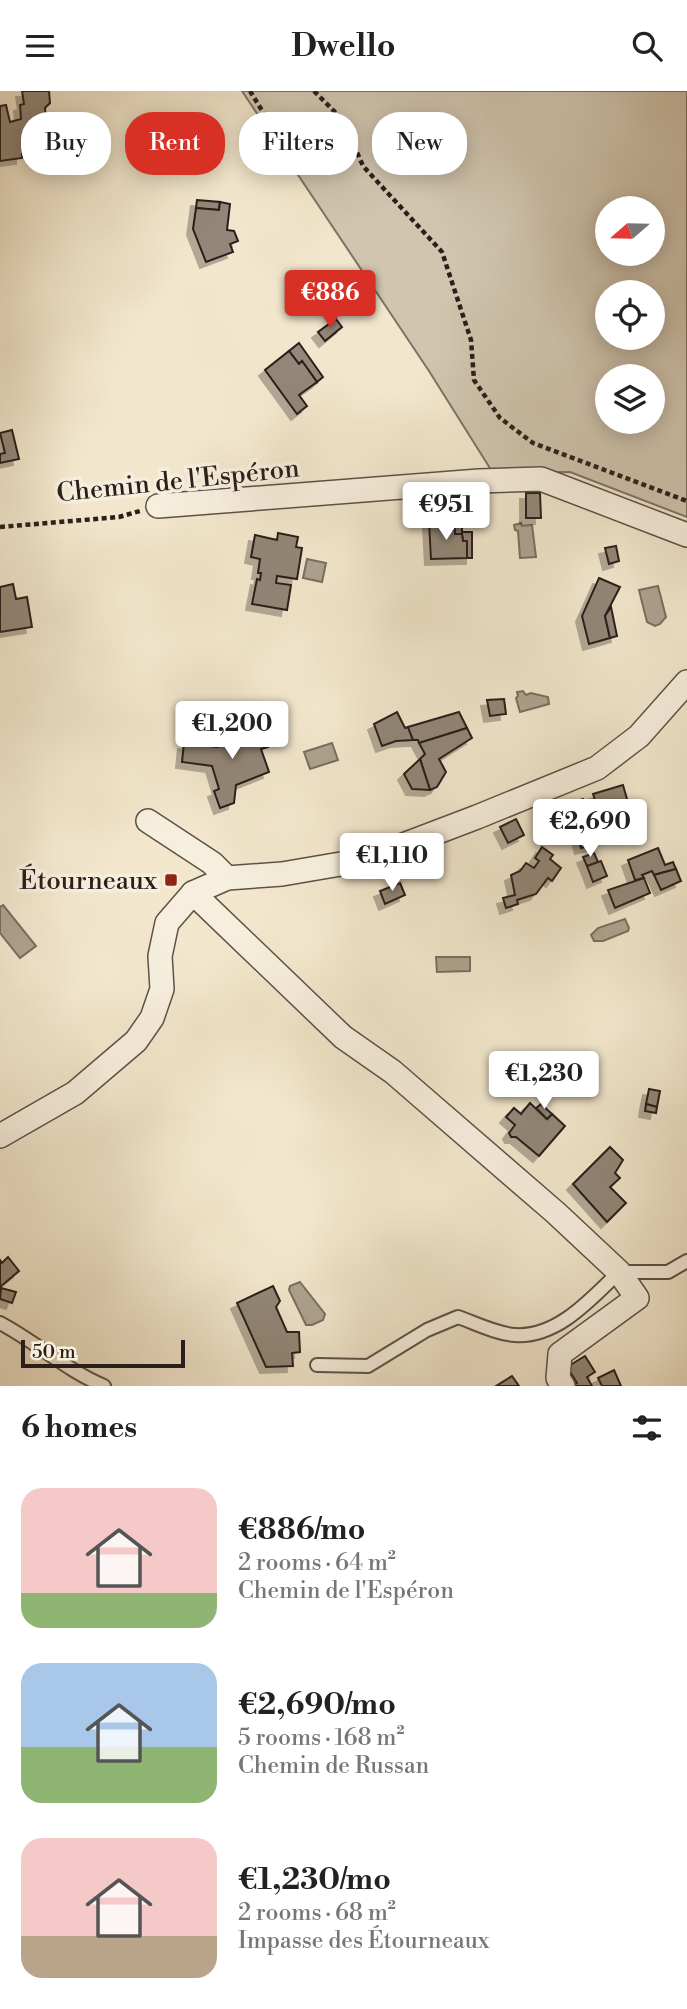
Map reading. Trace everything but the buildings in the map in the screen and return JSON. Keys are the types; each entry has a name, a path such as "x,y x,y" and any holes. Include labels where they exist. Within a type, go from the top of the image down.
{"street":[{"name":"Chemin de l'Espéron","path":"158,506 479,481 541,479 687,535"},
{"path":"0,1136 75,1093 136,1041 152,1018 162,989 160,956 167,923 193,893 227,878 282,874 364,860 597,768 639,736 687,683"},
{"path":"148,821 212,863 227,878"},
{"path":"193,893 343,1037 402,1080 556,1213 619,1272 637,1298 560,1354 558,1378 564,1386"}],"lane":[{"path":"317,1365 368,1366 427,1330 458,1317 513,1335 540,1333 583,1308 619,1272 668,1272 687,1261"},
{"path":"0,1323 79,1375 104,1386"}],"path":[{"path":"250,91 264,112"},
{"path":"314,91 344,120 363,166 442,252 471,340 474,380 500,418 533,443 687,501"},
{"name":"Chemin de l'Espéron","path":"0,527 119,517 158,506"}],"shaded area":[{"path":"242,91 687,91 687,517 570,472 493,473 429,371 298,175 358,175 358,112 256,112"},
{"path":"521,523 522,526 532,525 536,557 520,558 518,531 514,525"},
{"path":"307,559 326,563 322,582 303,578"},
{"path":"658,586 666,617 655,626 647,622 639,590"},
{"path":"523,691 526,695 531,693 548,697 549,704 520,712 516,698 517,692"},
{"path":"332,743 338,760 310,769 304,752"},
{"path":"3,905 36,946 20,958 0,933 0,907"},
{"path":"625,919 628,931 603,941 594,941 591,935 598,928"},
{"path":"436,957 470,957 470,971 437,972"},
{"path":"300,1282 325,1314 323,1320 312,1325 306,1325 289,1290 290,1286"}],"place":[{"name":"Étourneaux","path":"171,880"}]}
